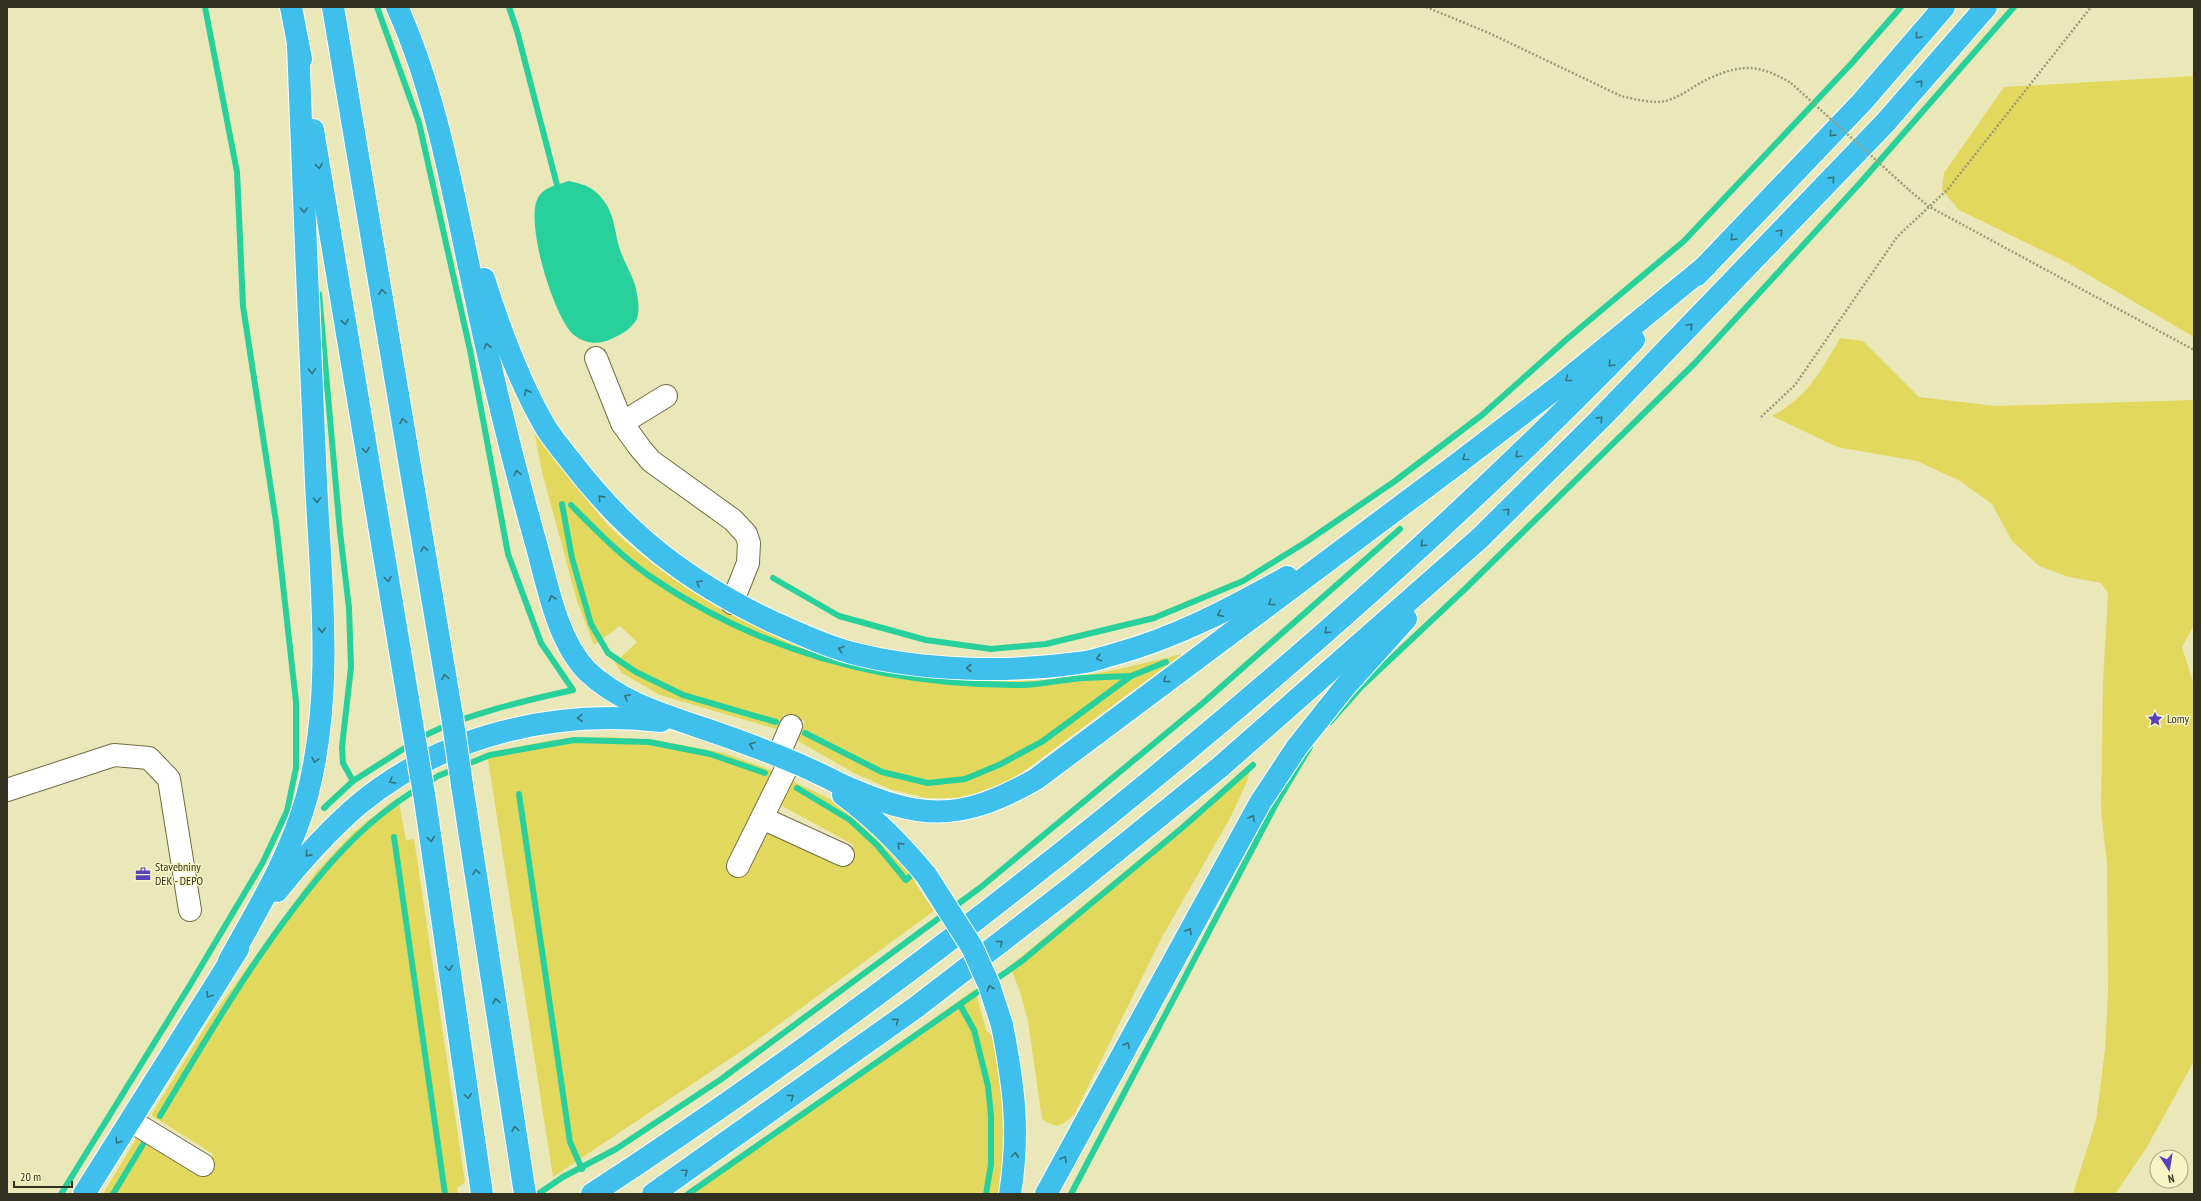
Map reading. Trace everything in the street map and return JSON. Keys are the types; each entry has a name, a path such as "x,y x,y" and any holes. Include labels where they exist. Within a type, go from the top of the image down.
{"highway":[{"path":"291,7 425,800 482,1194"},
{"path":"333,7 452,716 525,1194"},
{"path":"397,7 422,76 446,160 496,316 517,372 547,429 588,484 616,516 649,546 691,578 732,603 802,635 852,653 906,663 963,668 1022,668 1080,663 1147,646 1189,629 1223,613 1365,534"},
{"path":"592,1194 769,1074 902,978 1053,860 1200,741 1299,657 1456,513 1577,399 1862,102 1944,7"},
{"path":"1046,1194 1256,810 1297,747 1344,688 1480,538 1599,420 1885,123 1986,7"},
{"path":"229,961 292,842 307,796 317,748 324,670 305,246 298,45"},
{"path":"446,160 477,306 522,493 564,637 579,661 600,681 646,708 790,760 865,795 903,808 937,812 957,811 996,800 1036,779 1365,534 1559,386 1706,266"},
{"path":"652,1194 915,1008 1072,887 1220,768 1480,538"},
{"path":"84,1194 131,1121 229,961 275,894 306,856 334,826 359,804 386,785 443,753 506,731 538,723 570,719 636,718 702,728"},
{"path":"790,760 865,811 907,852 926,875 972,947 989,985 1002,1025 1012,1077 1016,1133 1010,1194"}],"lane":[{"path":"596,358 622,423 640,448 652,461 733,520 746,534 749,544 748,563 732,603"},
{"path":"622,423 666,396"},
{"path":"738,866 790,760 791,726"},
{"path":"7,790 114,755 148,758 170,779 190,910"},
{"path":"762,818 843,854"},
{"path":"131,1121 204,1165"}],"path":[{"path":"1426,7 1489,33 1621,96 1642,101 1668,101 1710,78 1750,66 1771,72 1791,83 1928,206 2194,350"},
{"path":"1761,417 1795,385 1897,237 1928,206 1948,189 2091,7"}],"shaded area":[{"path":"2194,76 2194,337 2068,263 1959,210 1942,190 1944,173 2004,87"},
{"path":"568,181 579,183 592,189 600,196 607,206 612,217 619,247 636,289 638,314 635,322 622,334 597,343 587,342 578,338 566,325 550,290 538,245 535,225 535,208 539,196 552,186"},
{"path":"1840,338 1863,341 1919,397 1995,406 2194,400 2194,625 2182,647 2194,685 2194,1061 2147,1147 2115,1194 2073,1194 2096,1120 2105,1050 2108,990 2107,864 2101,810 2103,683 2108,593 2101,583 2069,577 2039,566 2012,541 1992,504 1960,481 1917,461 1837,447 1772,416 1795,401 1812,383"},
{"path":"534,429 577,487 608,525 658,568 704,599 752,625 802,646 854,661 908,672 964,679 1021,681 1061,679 1082,676 1182,654 1012,780 963,798 926,798 890,789 854,773 798,741 805,721 784,714 776,729 660,695 622,673 615,663 637,642 620,626 594,645 577,601 541,468"},
{"path":"609,737 656,740 724,753 773,771 745,873 770,829 843,863 854,845 780,805 792,781 828,798 862,819 915,877 915,883 934,911 752,1044 553,1177 487,753 553,740"},
{"path":"1250,768 1247,782 1229,820 1162,937 1075,1113 1063,1124 1052,1125 1042,1119 1028,1021 1020,992 1010,966"},
{"path":"398,797 406,840 414,839 465,1182 457,1188 458,1194 103,1194 139,1134 203,1171 213,1154 151,1115 213,1015 317,871 354,832"},
{"path":"975,989 986,1030 997,1040 1009,1115 1004,1194 683,1194 777,1131"}],"waterway":[{"path":"61,1194 190,985 263,862 287,811 296,768 296,702 276,522 243,306 237,172 205,7"},
{"path":"377,7 419,123 470,350 508,554 541,643 573,690 514,704 473,716 453,723 419,739"},
{"path":"509,7 517,31 557,185"},
{"path":"773,578 839,616 926,640 991,649 1046,644 1154,618 1243,581 1306,542 1395,481 1482,415 1567,339 1684,241 1851,64 1901,7"},
{"path":"1330,722 1362,686 1465,589 1695,363 1861,182 2014,7"},
{"path":"319,294 340,532 349,608 351,667 342,747 343,763 353,781"},
{"path":"562,504 572,558 591,624 608,653 636,672 683,695 776,722"},
{"path":"571,505 608,542 628,559 648,575 691,602 735,625 780,644 826,660 873,671 921,679 971,684 1027,685 1080,678 1131,676"},
{"path":"538,1194 563,1177 616,1149 720,1080 981,887 1204,702 1400,529"},
{"path":"805,733 882,772 928,783 965,779 1001,764 1043,741 1131,676 1166,662"},
{"path":"427,783 438,776 490,755 574,740 649,742 710,754 765,773"},
{"path":"324,808 353,781 411,744"},
{"path":"1071,1194 1277,802 1310,747"},
{"path":"688,1194 1022,961 1182,828 1253,765"},
{"path":"160,1116 246,976 277,931 308,891 340,852 358,835 397,802 419,788"},
{"path":"797,788 850,820 877,845 906,880 914,873"},
{"path":"519,794 570,1142 582,1169"},
{"path":"394,837 445,1194"},
{"path":"960,1005 974,1030 988,1086 991,1116 991,1164 986,1194"},
{"path":"113,1194 145,1141"}],"place":[{"name":"Lomy","path":"2155,719"},
{"name":"Stavebniny DEK - DEPO","path":"143,874"}]}
